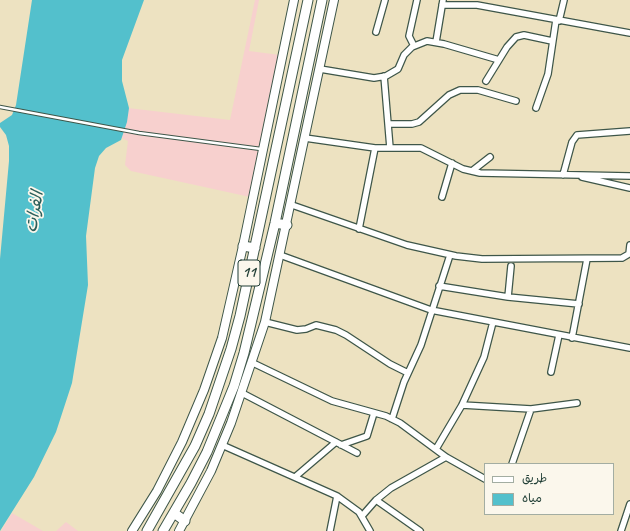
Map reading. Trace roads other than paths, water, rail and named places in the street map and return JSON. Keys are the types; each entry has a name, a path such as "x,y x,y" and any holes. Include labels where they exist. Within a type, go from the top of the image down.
{"highway":[{"name":"11","path":"163,531 174,514 207,452 234,386 253,319 275,223 322,0"},
{"name":"11","path":"147,531 179,476 209,414 231,349 255,248 308,3"},
{"path":"306,81 300,80 297,75 307,26 308,3"},
{"path":"280,201 280,171 294,104 293,100 287,98"},
{"path":"275,223 287,225"},
{"path":"243,246 255,248"},
{"path":"174,514 185,521"}],"main road":[{"path":"132,531 170,467 204,390 222,338 243,246 294,0"},
{"path":"179,531 208,477 222,444 253,363 265,322 292,205 304,138 334,0"}],"street":[{"path":"376,32 385,0"},
{"path":"414,46 409,36 417,0"},
{"path":"536,108 546,80 552,41 564,0"},
{"path":"436,42 442,1 476,5 630,33"},
{"path":"486,81 509,43 520,36 529,36 552,41"},
{"path":"320,69 374,78 384,76 397,70 404,56 414,46 421,42 436,42 499,60"},
{"path":"384,76 390,148"},
{"path":"388,124 412,124 419,122 449,95 460,90 478,90 516,101"},
{"path":"563,175 573,139 577,135 630,131"},
{"path":"304,138 375,148 425,148 452,163 472,171 493,174 630,176"},
{"path":"359,229 375,148"},
{"path":"472,171 490,157"},
{"path":"442,197 452,163"},
{"path":"574,175 600,183 630,188"},
{"path":"292,205 407,245 450,255 482,258 624,258 629,254 630,245"},
{"path":"280,255 431,310 630,348"},
{"path":"392,419 408,373 421,345 431,310 450,255"},
{"path":"572,338 587,259"},
{"path":"508,297 511,266"},
{"path":"439,286 508,297 579,304"},
{"path":"265,322 297,330 306,329 316,325 336,330 385,361 408,373"},
{"path":"436,450 462,405 484,357 493,322"},
{"path":"551,372 559,334"},
{"path":"253,363 332,400 392,419 446,457 484,478"},
{"path":"242,394 357,453"},
{"path":"462,405 531,409 577,403"},
{"path":"512,463 531,409"},
{"path":"295,477 338,444 367,436 374,413"},
{"path":"222,444 337,496 355,508 362,516 370,531"},
{"path":"362,516 376,500 390,488 446,457"},
{"path":"330,531 337,496"},
{"path":"376,500 420,531"},
{"path":"621,531 630,504"}],"lane":[{"path":"0,107 139,133 263,150"}],"water":[{"name":"الفرات","path":"32,0 144,0 122,60 122,81 129,108 127,122 121,140 106,148 99,156 95,168 86,236 88,285 72,383 56,432 34,477 0,531 0,259 9,146 6,135 0,127 0,123 12,115 16,105"}]}
